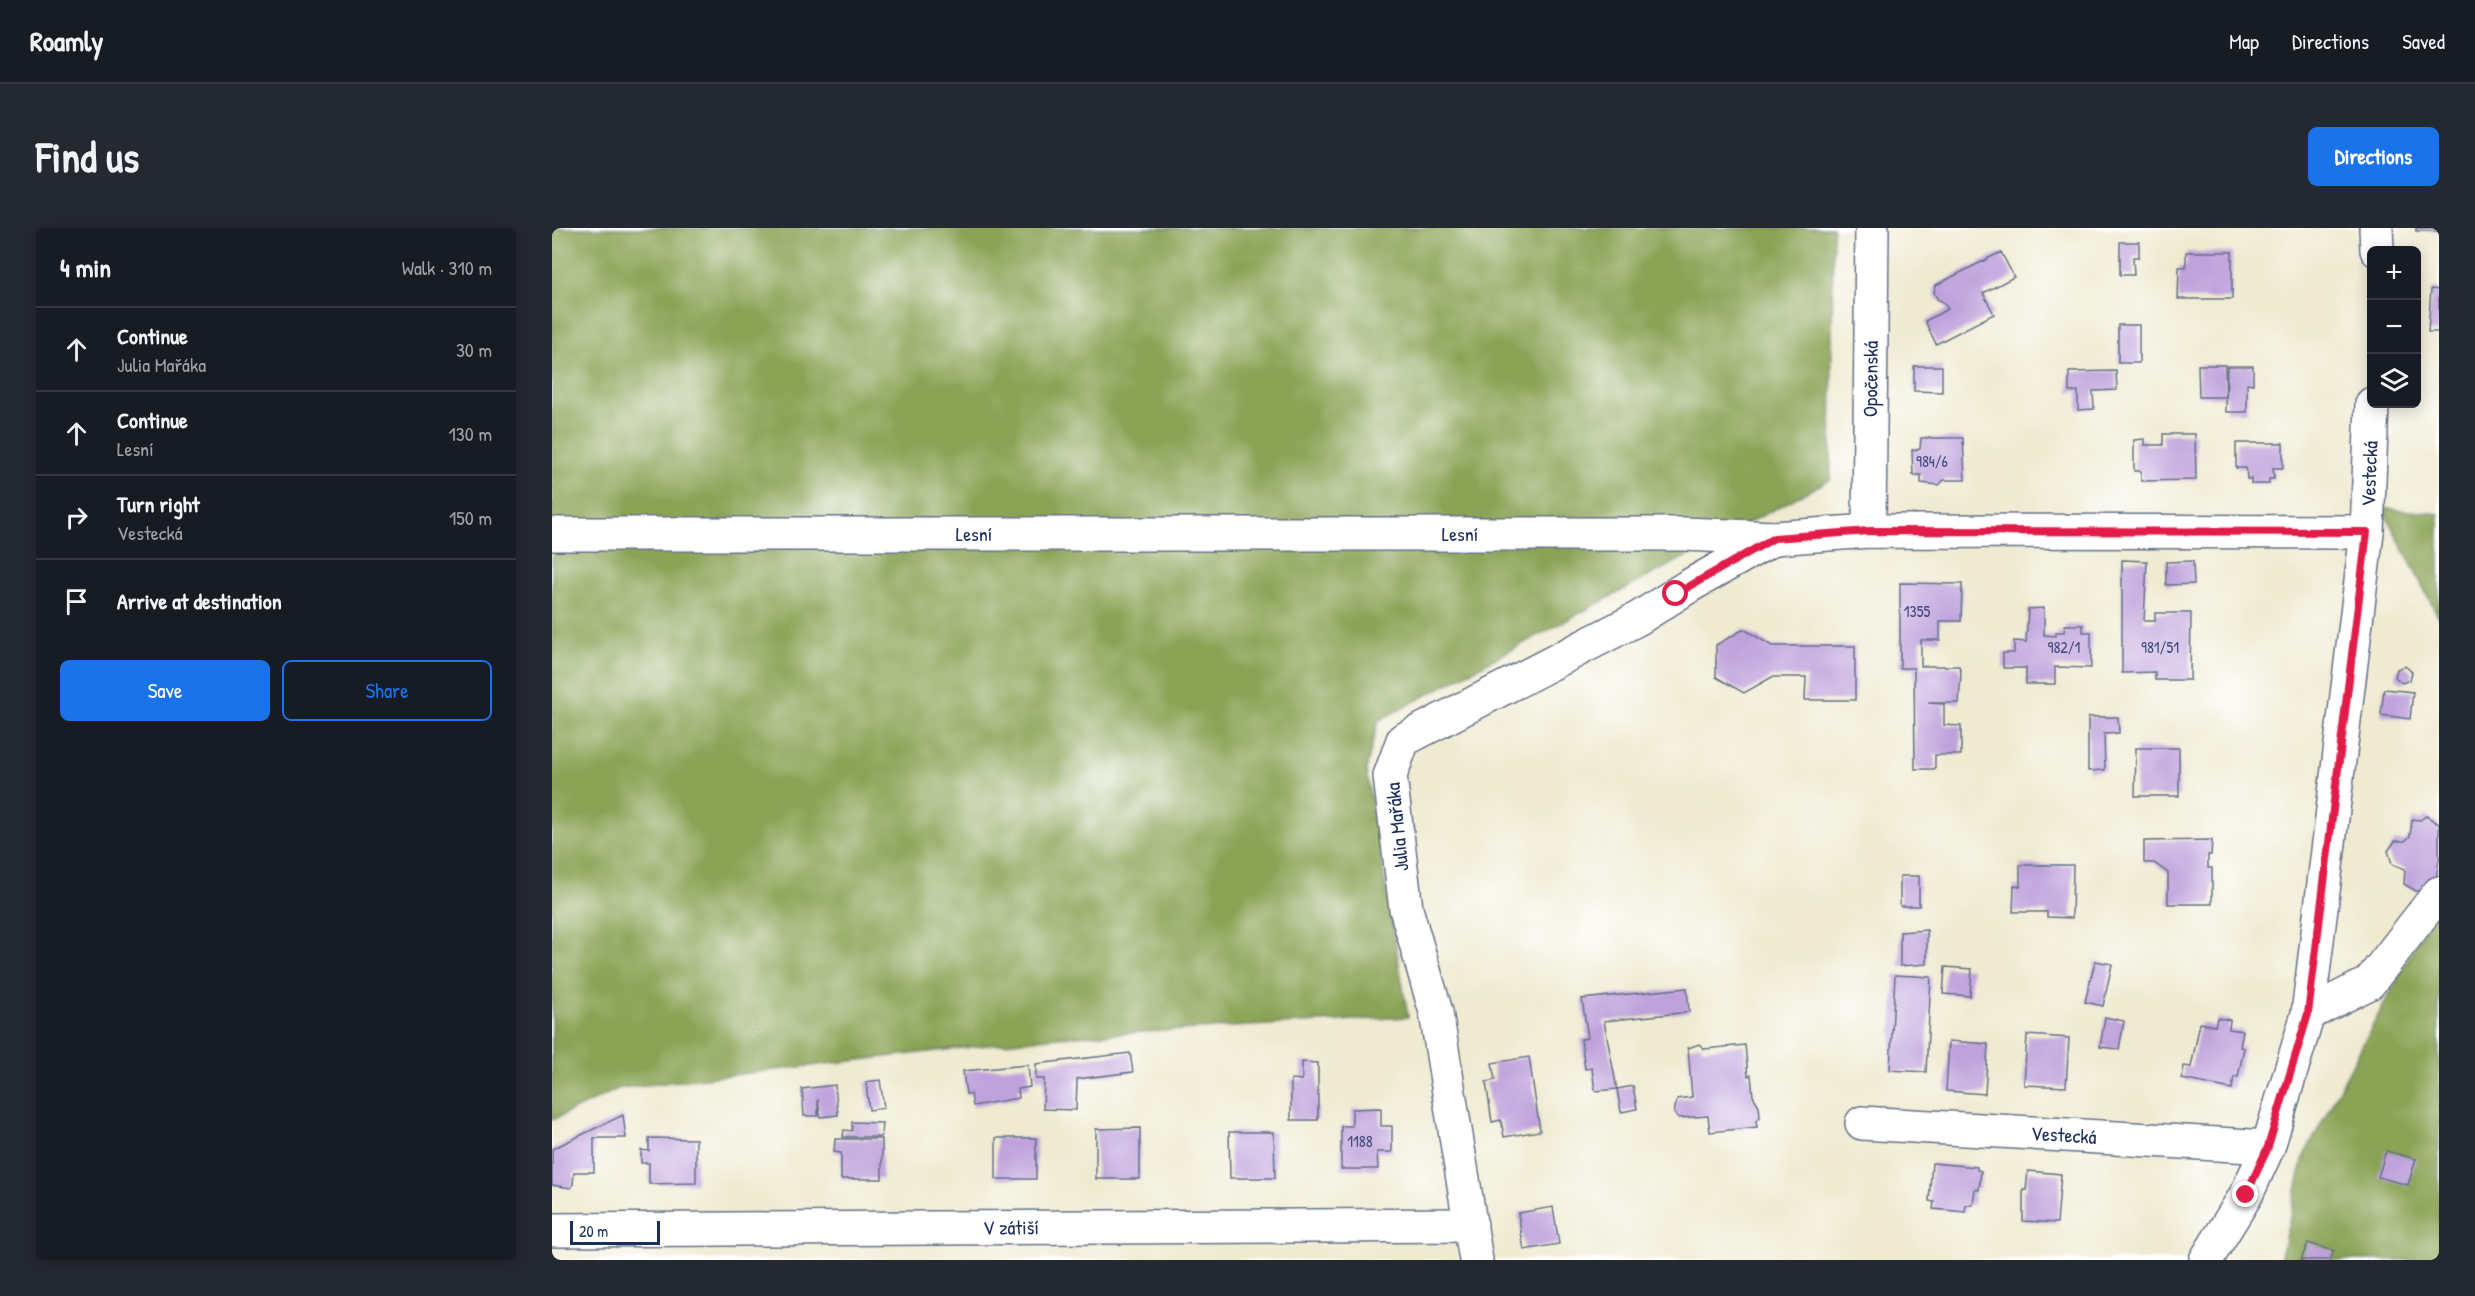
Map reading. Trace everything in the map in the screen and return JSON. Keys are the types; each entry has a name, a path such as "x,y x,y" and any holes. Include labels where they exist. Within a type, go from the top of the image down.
{"street":[{"name":"Opočenská","path":"1869,531 1872,228"},
{"path":"2376,228 2377,246"},
{"name":"Vestecká","path":"2206,1260 2246,1195 2268,1147 2308,1014 2367,532 2372,408"},
{"name":"Lesní","path":"552,534 1684,534 1774,538 1869,531 2367,532"},
{"path":"1684,534 1693,561 1689,586"},
{"name":"Julia Mařáka","path":"1476,1260 1436,1012 1406,909 1390,776 1402,740 1638,618 1774,538"},
{"path":"2308,1014 2369,983 2439,893"},
{"name":"Vestecká","path":"1862,1124 2268,1147"},
{"name":"V zátiší","path":"552,1230 1471,1225"}],"green space":[{"path":"552,228 1833,228 1831,479 1378,721 1366,770 1408,1017 1057,1037 620,1088 552,1120"},
{"path":"2382,508 2439,514 2439,618"},
{"path":"2439,900 2439,1260 2280,1260 2304,1156"}],"building":[{"path":"2416,228 2437,228 2437,231 2416,231"},
{"path":"2120,242 2139,242 2139,257 2133,257 2134,275 2120,275"},
{"path":"2001,252 2014,277 1983,293 1994,314 1936,344 1925,321 1948,309 1943,302 1937,299 1934,292 1936,285"},
{"path":"2186,252 2232,252 2232,299 2178,299 2179,267 2186,267"},
{"path":"2431,289 2439,290 2439,332 2428,332"},
{"path":"2118,325 2139,325 2139,363 2118,363"},
{"path":"2198,365 2225,365 2226,397 2199,397"},
{"path":"1914,366 1942,366 1942,392 1914,391"},
{"path":"2227,366 2253,366 2253,384 2247,383 2247,412 2226,412"},
{"path":"2116,371 2117,390 2093,391 2094,409 2078,410 2078,391 2069,392 2069,372"},
{"path":"2163,434 2195,434 2196,480 2141,481 2141,471 2134,471 2134,440 2145,439 2145,445 2163,445"},
{"path":"1921,438 1963,438 1965,480 1944,480 1939,485 1921,483 1921,475 1913,475 1912,450 1920,449"},
{"path":"2236,443 2283,443 2283,468 2273,468 2274,479 2269,479 2269,484 2251,484 2251,479 2247,479 2246,468 2236,468"},
{"path":"2122,560 2147,561 2144,621 2155,621 2155,613 2191,613 2190,680 2155,680 2155,672 2122,673"},
{"path":"2193,561 2194,584 2166,585 2166,562"},
{"path":"1900,583 1962,584 1961,621 1940,621 1940,640 1921,640 1921,666 1959,666 1961,673 1959,703 1928,703 1944,704 1944,725 1961,726 1961,755 1935,755 1935,769 1915,769 1914,668 1900,668"},
{"path":"2044,608 2044,635 2056,636 2056,632 2064,632 2065,625 2083,625 2083,632 2091,632 2091,668 2055,667 2055,684 2026,684 2026,668 2003,668 2003,653 2014,653 2014,641 2026,642 2028,609"},
{"path":"1744,629 1772,646 1855,646 1855,700 1805,700 1806,677 1772,677 1744,693 1716,677 1716,645"},
{"path":"2405,666 2412,672 2410,680 2402,683 2395,677 2397,669"},
{"path":"2384,689 2413,692 2410,719 2381,715"},
{"path":"2088,717 2118,717 2119,733 2104,734 2105,770 2088,771"},
{"path":"2136,748 2179,748 2179,796 2135,796"},
{"path":"2426,816 2439,824 2439,859 2435,885 2423,891 2416,891 2404,884 2405,869 2392,864 2388,851 2395,841 2405,841 2410,836 2412,819 2420,820"},
{"path":"2212,840 2211,855 2208,855 2208,868 2212,868 2212,904 2168,904 2168,873 2154,863 2144,863 2144,841"},
{"path":"2020,865 2073,865 2072,918 2047,917 2047,912 2013,912 2014,886 2020,887"},
{"path":"1900,876 1919,876 1919,906 1900,906"},
{"path":"1927,930 1927,964 1900,966 1900,932"},
{"path":"2095,961 2112,964 2103,1006 2085,1002"},
{"path":"1945,967 1972,969 1970,996 1943,994"},
{"path":"1895,975 1931,977 1926,1072 1890,1070"},
{"path":"1687,988 1689,1012 1604,1021 1617,1089 1595,1091 1592,1068 1585,1069 1581,1039 1588,1038 1582,999"},
{"path":"2105,1017 2124,1021 2119,1049 2100,1047"},
{"path":"2217,1018 2230,1020 2229,1029 2243,1031 2240,1047 2244,1048 2238,1077 2234,1077 2232,1089 2182,1079 2184,1066 2191,1067 2200,1023 2215,1026"},
{"path":"2027,1035 2069,1038 2066,1087 2024,1085"},
{"path":"1949,1041 1988,1044 1985,1094 1946,1091"},
{"path":"1699,1044 1704,1049 1745,1045 1748,1076 1751,1075 1753,1096 1759,1106 1760,1117 1756,1121 1757,1127 1710,1132 1708,1116 1679,1118 1674,1113 1677,1099 1692,1097 1688,1048"},
{"path":"1130,1053 1133,1072 1077,1079 1076,1110 1043,1109 1044,1079 1036,1079 1036,1064"},
{"path":"1529,1057 1540,1131 1504,1137 1501,1120 1492,1122 1486,1082 1495,1080 1492,1063"},
{"path":"1302,1062 1318,1063 1318,1120 1291,1120 1291,1079 1302,1080"},
{"path":"1028,1065 1030,1087 1018,1089 1019,1098 973,1106 971,1094 966,1094 963,1071"},
{"path":"880,1080 884,1108 869,1110 866,1082"},
{"path":"835,1085 838,1115 820,1117 818,1099 818,1116 804,1116 802,1089"},
{"path":"1633,1086 1637,1109 1621,1112 1617,1089"},
{"path":"1381,1108 1381,1126 1392,1126 1392,1152 1377,1152 1378,1169 1341,1169 1341,1126 1352,1126 1352,1109"},
{"path":"623,1115 626,1138 594,1138 594,1172 574,1172 571,1188 552,1185 552,1149"},
{"path":"852,1122 882,1123 881,1137 843,1137 844,1130 852,1131"},
{"path":"1140,1128 1140,1179 1096,1179 1096,1129"},
{"path":"1229,1132 1274,1132 1275,1178 1230,1178"},
{"path":"649,1138 696,1139 696,1183 649,1184 649,1163 641,1163 641,1150 649,1151"},
{"path":"996,1138 1036,1138 1036,1179 996,1179"},
{"path":"835,1139 882,1139 882,1179 841,1179 841,1153 834,1152"},
{"path":"2386,1151 2416,1159 2408,1185 2378,1177"},
{"path":"1932,1163 1977,1167 1977,1170 1981,1171 1979,1190 1975,1189 1973,1205 1966,1205 1965,1212 1933,1209 1934,1202 1929,1201"},
{"path":"2028,1171 2061,1174 2057,1223 2023,1221 2023,1190 2026,1190"},
{"path":"1553,1207 1559,1244 1524,1250 1518,1213"},
{"path":"2308,1243 2334,1251 2330,1260 2301,1260"}],"route":[{"path":"1676,594 1774,538 1869,531 2367,532 2308,1014 2268,1147 2246,1195"}]}
